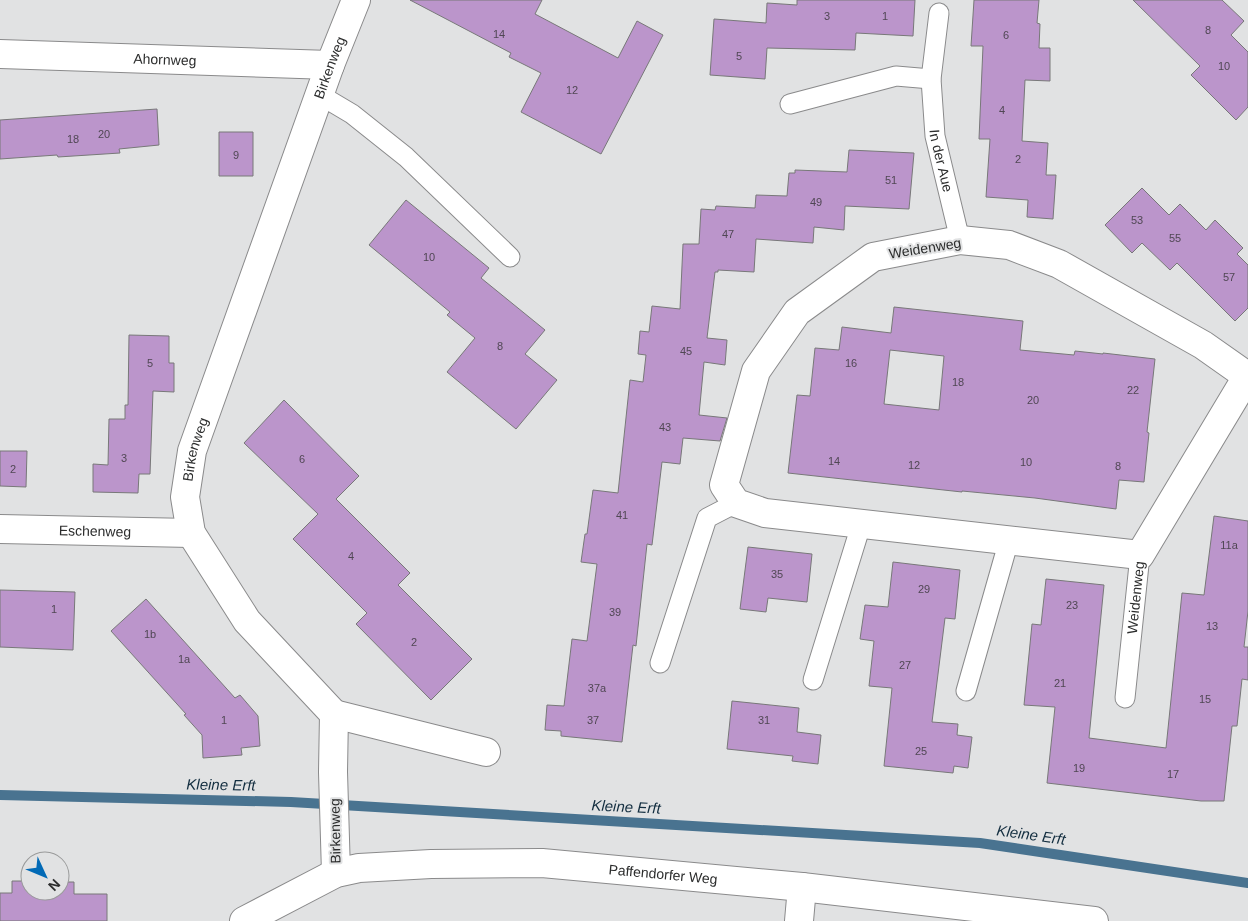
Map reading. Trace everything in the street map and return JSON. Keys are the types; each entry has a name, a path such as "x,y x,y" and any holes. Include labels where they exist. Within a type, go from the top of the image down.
{"street":[{"name":"Birkenweg","path":"336,873 334,714 247,621 191,533 185,497 192,451 330,65 356,0"},
{"name":"Ahornweg","path":"0,54 330,65"},
{"name":"Weidenweg","path":"736,503 724,486 756,371 797,312 873,257 960,240 1010,245 1059,264 1203,345 1247,376 1140,555"},
{"path":"736,503 765,513 1140,555"},
{"name":"Eschenweg","path":"0,529 191,533"},
{"path":"334,714 486,752"},
{"name":"Paffendorfer Weg","path":"244,921 336,873 359,868 431,864 542,863 802,887 1094,921"},
{"path":"799,921 802,887"}],"lane":[{"name":"In der Aue","path":"939,13 931,78 935,136 960,240"},
{"path":"790,104 896,76 931,78"},
{"path":"320,95 352,114 406,157 510,258"},
{"path":"660,663 707,518 736,503"},
{"path":"813,680 861,525"},
{"path":"966,691 1009,540"},
{"name":"Weidenweg","path":"1125,698 1140,555"}],"building":[{"path":"410,0 542,0 535,14 618,58 637,21 663,35 601,154 521,112 541,73 509,57 511,53"},
{"path":"797,0 915,0 913,36 856,33 855,50 767,48 765,79 710,75 714,19 766,23 767,3 797,5"},
{"path":"974,0 1039,0 1037,23 1040,24 1039,48 1050,48 1050,81 1025,80 1022,141 1048,143 1046,175 1056,175 1053,219 1027,217 1028,200 986,197 990,139 979,139 983,46 971,46"},
{"path":"1133,0 1222,0 1244,21 1231,35 1248,52 1248,107 1236,120 1191,75 1200,66"},
{"path":"157,109 159,145 119,149 120,153 0,159 0,120"},
{"path":"219,132 253,132 253,176 219,176"},
{"path":"849,150 914,153 909,209 845,206 844,230 814,227 813,243 756,239 754,272 718,270 718,272 715,272 707,338 727,340 725,365 704,362 699,415 727,418 720,441 683,438 680,464 662,462 652,545 647,544 636,646 633,645 622,742 561,736 561,731 545,730 547,705 564,706 572,639 587,641 597,564 581,562 585,534 587,534 593,490 618,493 630,380 643,382 646,355 638,354 640,331 649,332 652,306 680,309 683,244 699,244 701,209 715,210 716,206 755,208 756,195 787,196 789,173 795,173 795,170 847,172"},
{"path":"1142,188 1169,215 1180,204 1206,230 1215,220 1243,248 1237,254 1248,265 1248,308 1235,321 1177,263 1170,270 1142,243 1132,253 1105,225"},
{"path":"406,200 489,268 481,278 545,330 525,354 557,380 516,429 447,372 475,338 447,315 450,312 369,245"},
{"path":"894,307 1023,321 1020,350 1074,355 1075,351 1155,359 1144,482 1119,480 1116,509 1035,498 788,473 797,395 810,396 815,348 839,350 842,327 891,333","holes":["890,350 944,356 939,410 884,404"]},
{"path":"129,335 169,336 169,363 174,363 174,392 153,391 150,474 139,474 138,493 93,492 93,464 108,465 109,419 125,419 125,405 128,405"},
{"path":"284,400 359,476 336,499 410,573 398,585 472,659 431,700 356,624 367,613 293,539 318,514 244,443"},
{"path":"0,451 27,451 26,487 0,486"},
{"path":"1214,516 1248,521 1248,611 1244,647 1248,647 1248,680 1242,679 1237,726 1232,726 1224,801 1201,801 1047,783 1055,707 1024,705 1032,624 1041,625 1046,579 1104,585 1089,738 1166,748 1182,593 1204,595"},
{"path":"748,547 812,554 807,602 768,598 766,612 740,609"},
{"path":"893,562 960,570 955,619 945,618 932,722 958,724 957,735 972,737 968,768 954,766 953,773 884,766 892,688 869,686 874,641 860,639 865,605 888,607"},
{"path":"0,590 75,592 73,650 0,647"},
{"path":"146,599 235,698 240,695 258,716 260,746 241,748 242,755 203,758 202,735 184,715 186,714 111,631"},
{"path":"732,701 799,708 797,732 821,735 818,764 792,761 793,756 727,749"},
{"path":"12,881 20,881 20,901 70,901 70,882 74,882 74,894 107,894 107,921 0,921 0,893 12,893"}],"waterway":[{"name":"Kleine Erft","path":"0,795 291,802 980,843 1248,883"}]}
